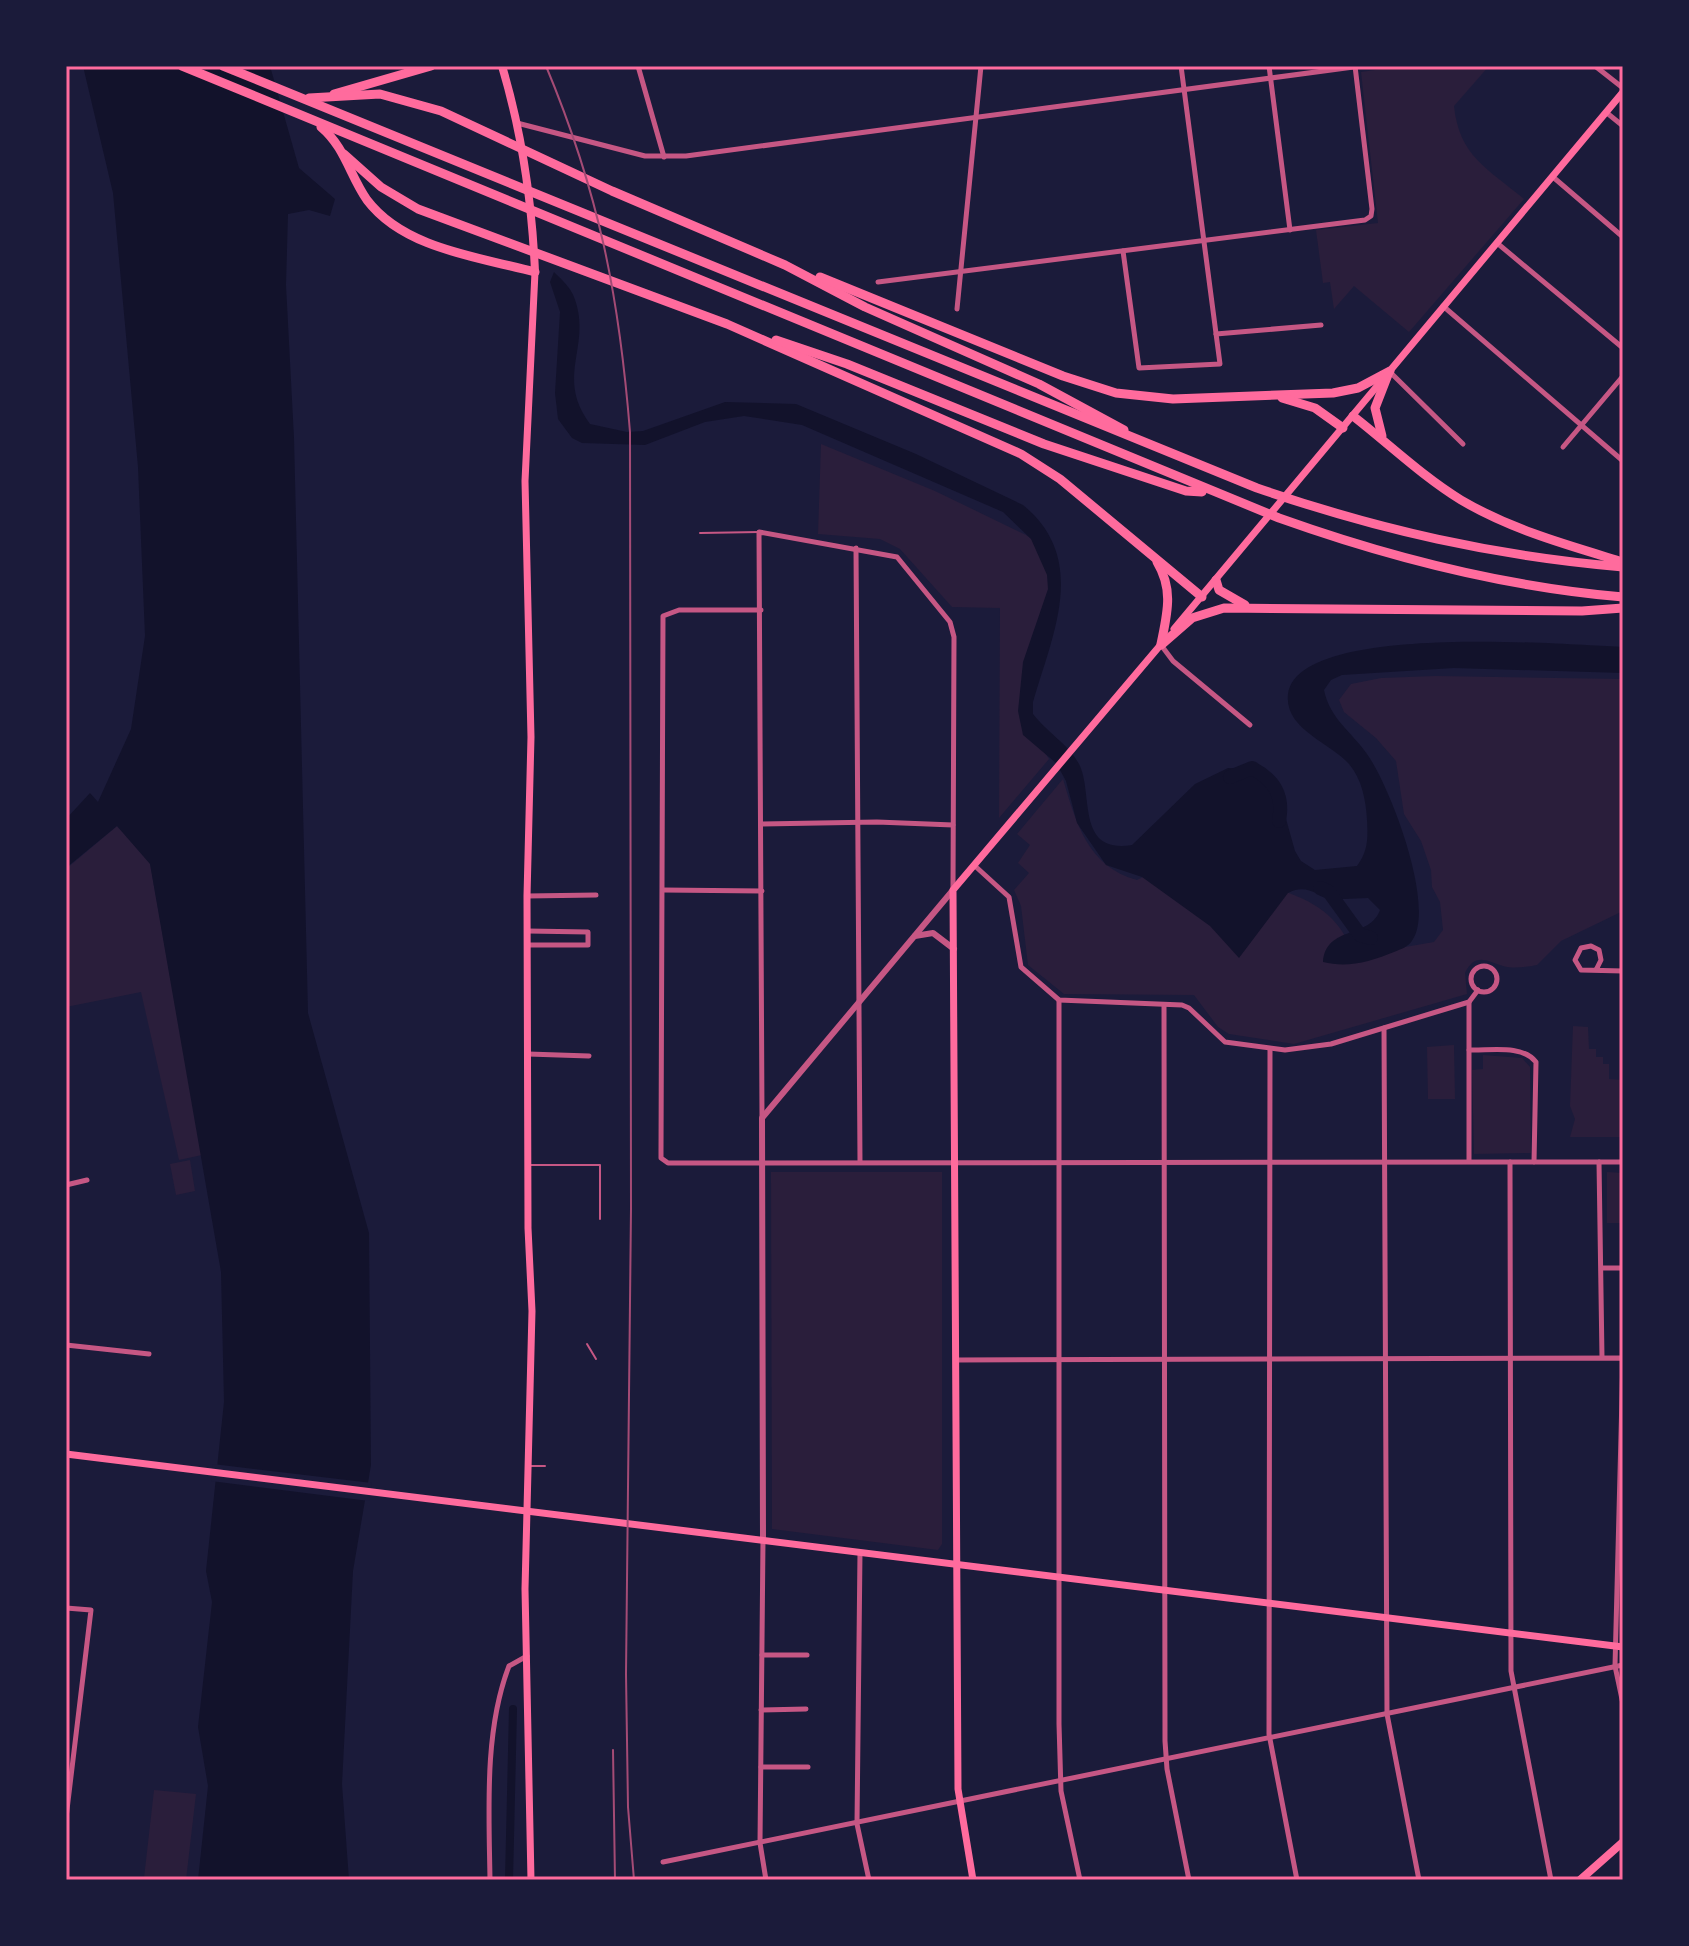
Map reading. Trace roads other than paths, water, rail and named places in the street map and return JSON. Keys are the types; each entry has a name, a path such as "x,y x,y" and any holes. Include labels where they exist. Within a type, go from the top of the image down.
{"highway":[{"path":"181,66 296,114 333,137 369,202 395,226 437,245 535,272"},
{"path":"181,66 1279,518 1463,573 1550,589 1623,597"},
{"path":"226,66 303,97 390,96 441,111 612,191 785,265 1103,390 1153,398 1342,392 1390,371"},
{"path":"226,66 1257,488 1440,542 1541,560 1623,564"},
{"path":"329,97 431,66"},
{"path":"344,154 404,202 503,241 727,324 847,364 1094,462 1186,491 1211,492"},
{"path":"785,265 865,307 1039,384 1160,449"},
{"path":"727,324 1021,454 1060,479 1202,597"},
{"path":"1384,439 1376,423 1375,408 1390,371"},
{"path":"1275,395 1315,408 1343,428"},
{"path":"1353,416 1442,488 1486,514 1538,536 1623,564"},
{"path":"1153,556 1165,575 1169,597 1161,645"},
{"path":"1216,580 1219,590 1250,607"},
{"path":"1161,645 1204,613 1250,607 1582,611 1623,608"}],"main road":[{"path":"502,66 523,159 535,272 525,481 531,737 527,896 532,1311 527,1510 531,1880"},
{"path":"973,1880 958,1803 957,1163 953,1153 953,890 1202,597 1623,90"},
{"path":"66,1454 1060,1575 1270,1605 1512,1631 1621,1647"},
{"path":"1580,1880 1623,1842"}],"street":[{"path":"638,66 664,157"},
{"path":"957,309 981,66"},
{"path":"1123,251 1139,368 1220,364 1181,66"},
{"path":"1269,66 1290,230"},
{"path":"878,282 1365,220 1371,216 1372,209 1355,66"},
{"path":"517,123 625,152 664,157 1361,66"},
{"path":"1595,66 1623,90"},
{"path":"1607,113 1623,126"},
{"path":"1553,177 1623,237"},
{"path":"1497,243 1623,348"},
{"path":"1443,306 1623,461"},
{"path":"1216,334 1321,325"},
{"path":"1390,371 1463,444"},
{"path":"1563,447 1623,376"},
{"path":"762,1118 953,890 954,637 950,622 897,557 759,532 761,610 762,1118 763,1162 760,1843 766,1880"},
{"path":"856,548 860,1162"},
{"path":"761,610 679,610 663,615 661,1158 668,1163 1623,1162"},
{"path":"1161,645 1173,661 1250,725"},
{"path":"761,824 856,822 953,825"},
{"path":"975,866 1009,897 1021,967 1059,1000 1189,1008 1225,1042 1270,1050 1317,1047 1469,1002 1478,990"},
{"path":"662,890 762,891"},
{"path":"527,896 596,895"},
{"path":"528,931 588,932 588,945 528,945"},
{"path":"915,936 933,933 955,950"},
{"path":"1596,970 1601,960 1599,950 1591,946 1579,949 1575,957 1579,968 1589,972 1623,971"},
{"path":"1480,967 1491,967 1497,975 1496,985 1487,992 1478,990 1472,982 1473,972 1480,967"},
{"path":"1059,1000 1061,1780 1080,1880"},
{"path":"1469,1002 1469,1161"},
{"path":"1164,1005 1166,1760 1189,1880"},
{"path":"1384,1028 1387,1714 1419,1880"},
{"path":"1270,1050 1270,1737 1297,1880"},
{"path":"1469,1050 1528,1054 1536,1062 1534,1162"},
{"path":"528,1054 589,1056"},
{"path":"1510,1162 1512,1687 1551,1880"},
{"path":"1599,1162 1602,1357"},
{"path":"66,1185 87,1180"},
{"path":"1602,1268 1623,1268"},
{"path":"66,1345 149,1354"},
{"path":"957,1360 1623,1358 1621,1647 1615,1666 1623,1704"},
{"path":"860,1552 857,1824 869,1880"},
{"path":"66,1608 91,1610 66,1818"},
{"path":"762,1655 807,1655"},
{"path":"490,1880 491,1772 497,1713 509,1666 527,1656"},
{"path":"663,1862 1623,1665"},
{"path":"761,1710 806,1709"},
{"path":"761,1767 808,1767"}],"lane":[{"path":"700,533 759,532"},
{"path":"528,1165 600,1165 600,1219"},
{"path":"587,1344 596,1359"},
{"path":"528,1466 545,1466"}],"waterway":[{"path":"1230,777 1252,768 1272,783 1280,803 1279,821"},
{"path":"1320,888 1329,892 1360,935 1371,938"},
{"path":"509,1880 513,1709"}],"railway":[{"path":"546,66 580,158 604,245 620,335 630,432 631,1209 626,1674 628,1807 634,1880"},
{"path":"613,1750 615,1880"}]}
